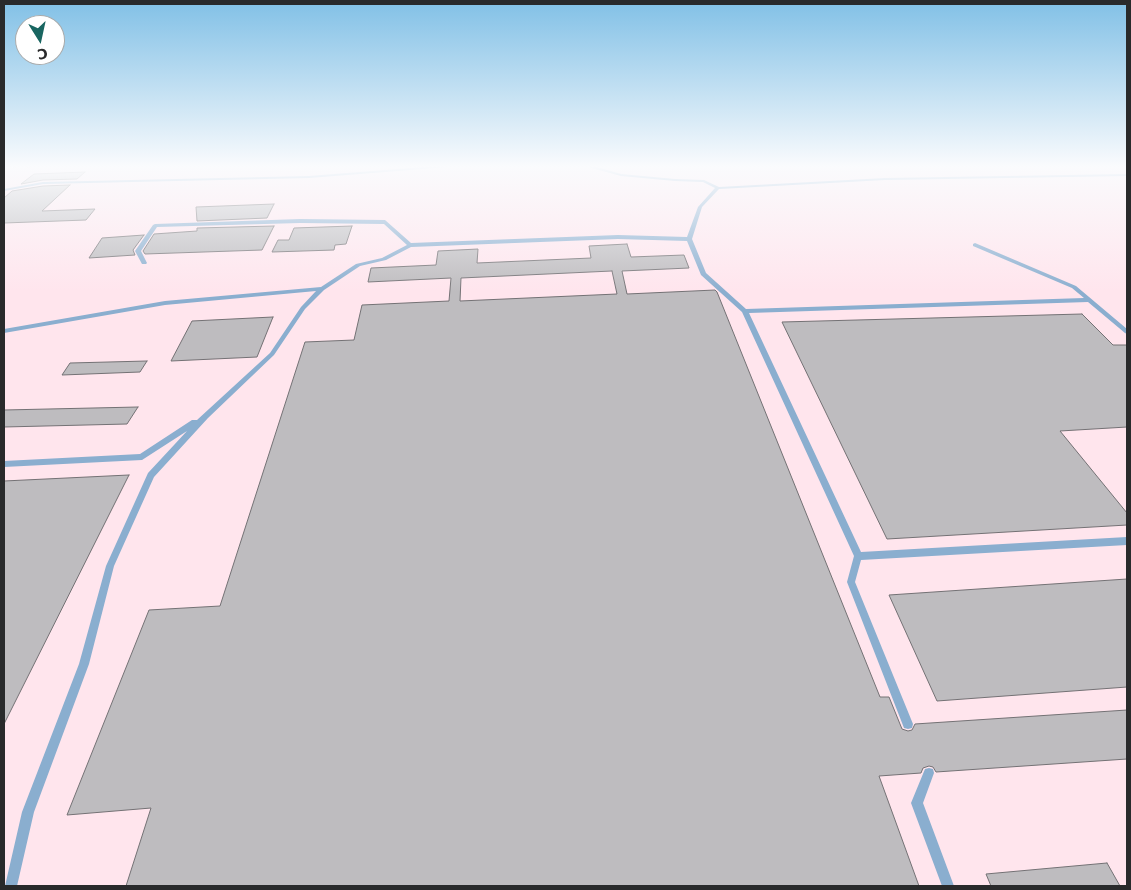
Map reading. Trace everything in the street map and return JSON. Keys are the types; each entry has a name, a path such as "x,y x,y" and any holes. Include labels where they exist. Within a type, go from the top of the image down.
{"lane":[{"path":"699,209 689,239 703,274 745,311 858,556 851,582 908,724"},
{"path":"144,263 138,251 155,226 300,221 385,222 410,245"},
{"path":"11,886 28,812 84,664 110,566 151,475 205,416 272,354 303,308 322,289 358,265 384,259 410,245 618,237 689,239"},
{"path":"975,245 1074,288 1127,332"},
{"path":"4,331 165,303 322,289"},
{"path":"745,311 1088,300"},
{"path":"4,464 142,457 205,416"},
{"path":"858,556 1127,541"},
{"path":"929,772 917,802 948,886"}],"shaded area":[{"path":"4,209 1127,209 1127,886 4,886"}],"building":[{"path":"4,209 45,209 42,211 95,209 86,220 4,223"},
{"path":"196,209 272,209 267,218 197,221"},
{"path":"274,226 262,250 145,254 143,251 154,234 197,231 197,228"},
{"path":"352,226 346,244 335,245 334,250 272,252 278,240 289,240 294,228"},
{"path":"144,235 133,250 135,255 89,258 102,238"},
{"path":"627,244 631,257 684,255 689,268 622,271 627,294 715,290 717,292 880,697 889,697 902,729 912,730 915,724 1127,710 1127,759 936,772 933,767 929,766 923,768 921,773 879,776 919,886 126,886 151,808 67,815 149,610 220,606 305,342 354,340 362,305 449,301 451,278 368,282 371,268 436,265 438,251 478,249 477,263 591,258 589,246","holes":["612,271 617,294 460,301 461,278"]},
{"path":"1082,314 1113,345 1127,345 1127,427 1060,431 1127,513 1127,525 887,539 782,322"},
{"path":"273,317 257,357 171,361 192,321"},
{"path":"147,361 140,372 62,375 70,363"},
{"path":"138,407 127,424 4,427 4,410"},
{"path":"129,475 4,724 4,481"},
{"path":"1127,579 1127,687 937,701 889,595"},
{"path":"1107,863 1120,886 991,886 986,874"}]}
